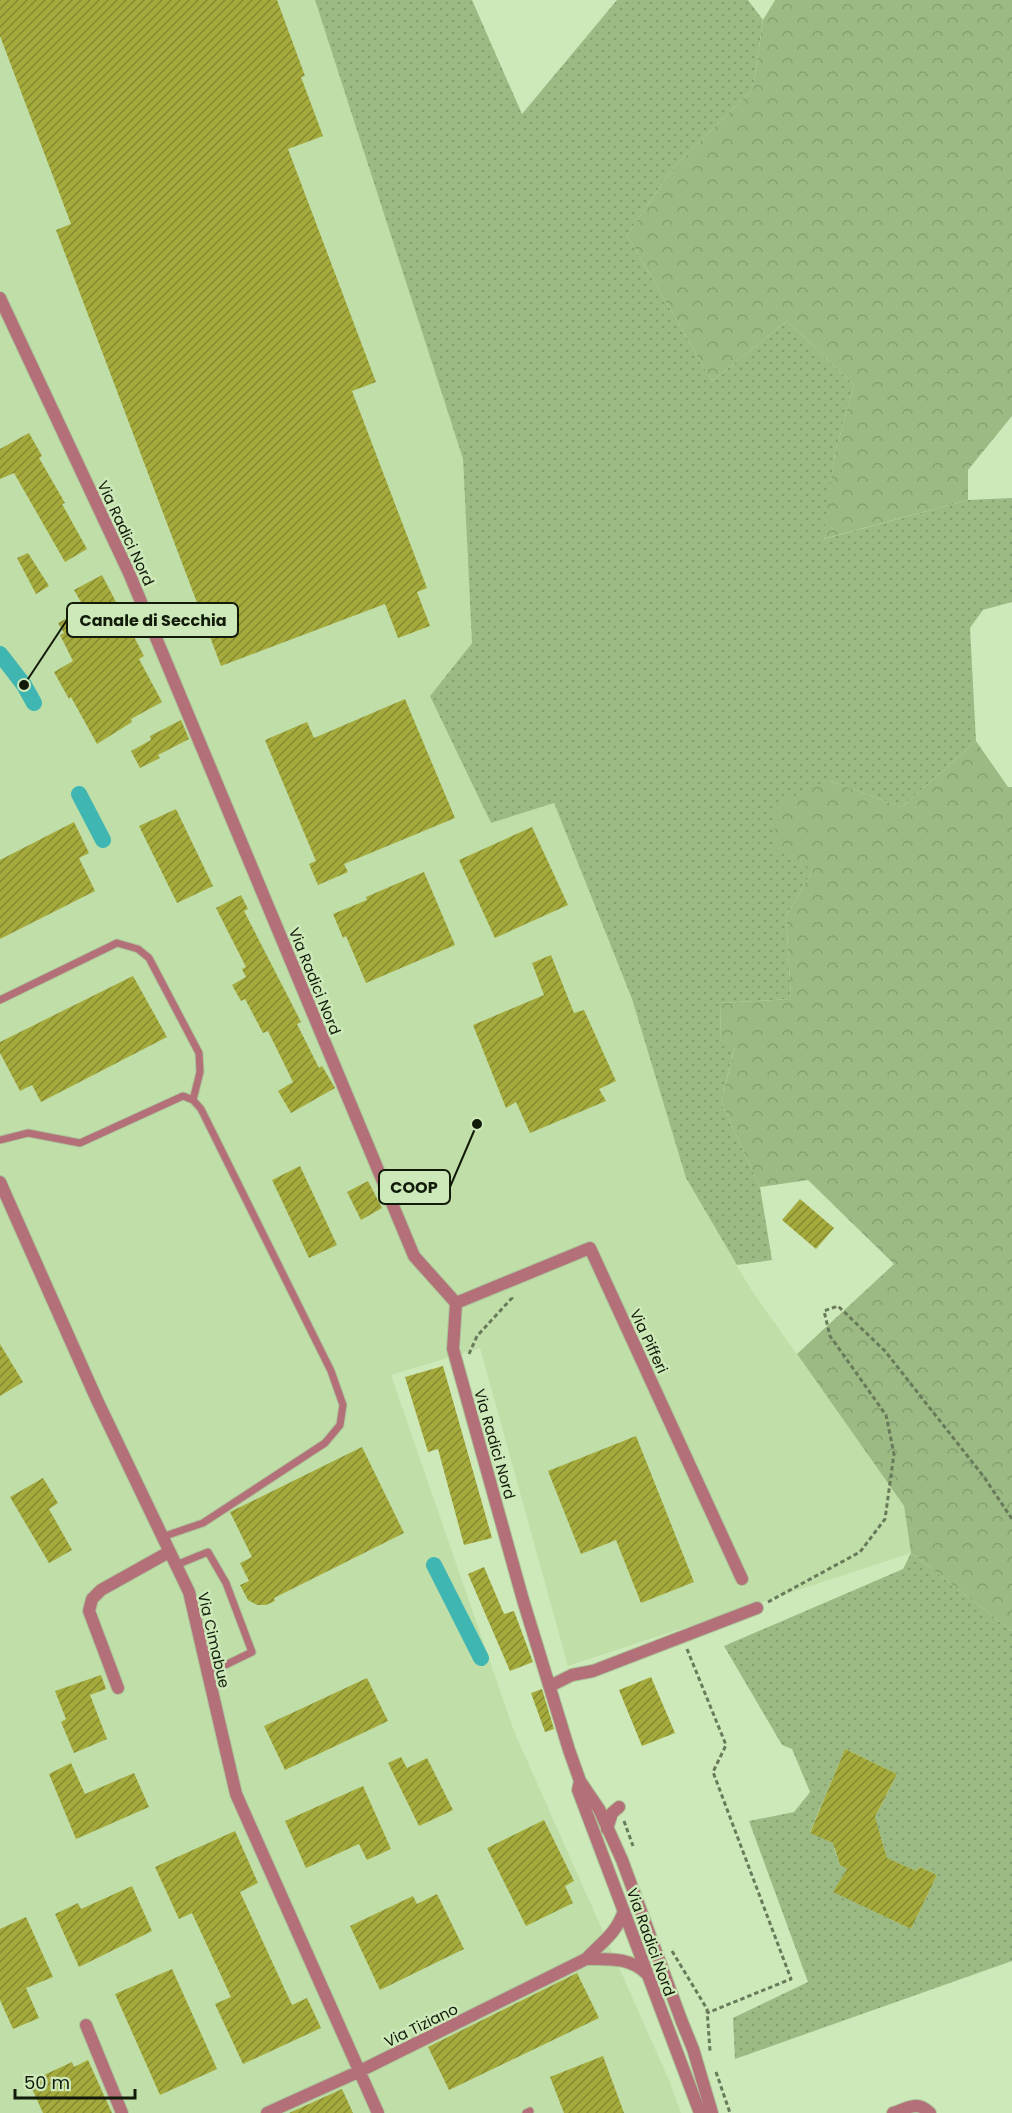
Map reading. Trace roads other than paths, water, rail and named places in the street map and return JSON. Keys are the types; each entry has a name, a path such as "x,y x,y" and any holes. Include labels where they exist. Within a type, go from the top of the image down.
{"street":[{"name":"Via Radici Nord","path":"0,298 129,573 414,1256 456,1304 453,1349 550,1686 580,1781 593,1799 622,1860 693,2049 712,2113"},
{"name":"Via Cimabue","path":"0,1182 97,1400 189,1592 236,1794 378,2113"},
{"name":"Via Pifferi","path":"456,1304 590,1248 742,1579"},
{"path":"118,1688 89,1611 92,1599 101,1590 169,1552"},
{"path":"550,1686 572,1675 593,1671 757,1608"},
{"name":"Via Radici Nord","path":"580,1781 578,1790 700,2113"},
{"path":"593,1799 610,1807 619,1807 612,1813 602,1852"},
{"path":"586,1959 607,1941 618,1926 624,1911"},
{"path":"586,1959 626,1961 637,1965 647,1974"},
{"name":"Via Tiziano","path":"267,2113 360,2071 586,1959"},
{"path":"86,2025 122,2113"},
{"path":"893,2113 916,2105 922,2106 930,2113"}],"lane":[{"path":"0,1000 117,944 138,949 149,958 199,1053 200,1072 193,1100"},
{"path":"0,1140 28,1133 80,1143 183,1096 193,1100 201,1109 331,1371 343,1405 340,1425 332,1436 315,1451 203,1523 162,1537"},
{"path":"176,1565 208,1552 226,1583 252,1652 207,1674"}],"waterway":[{"path":"0,654 24,685 34,703"},
{"path":"79,794 103,840"},
{"path":"434,1565 481,1658"}],"place":[{"name":"Canale di Secchia","path":"24,685"},
{"name":"COOP","path":"477,1124"}]}
